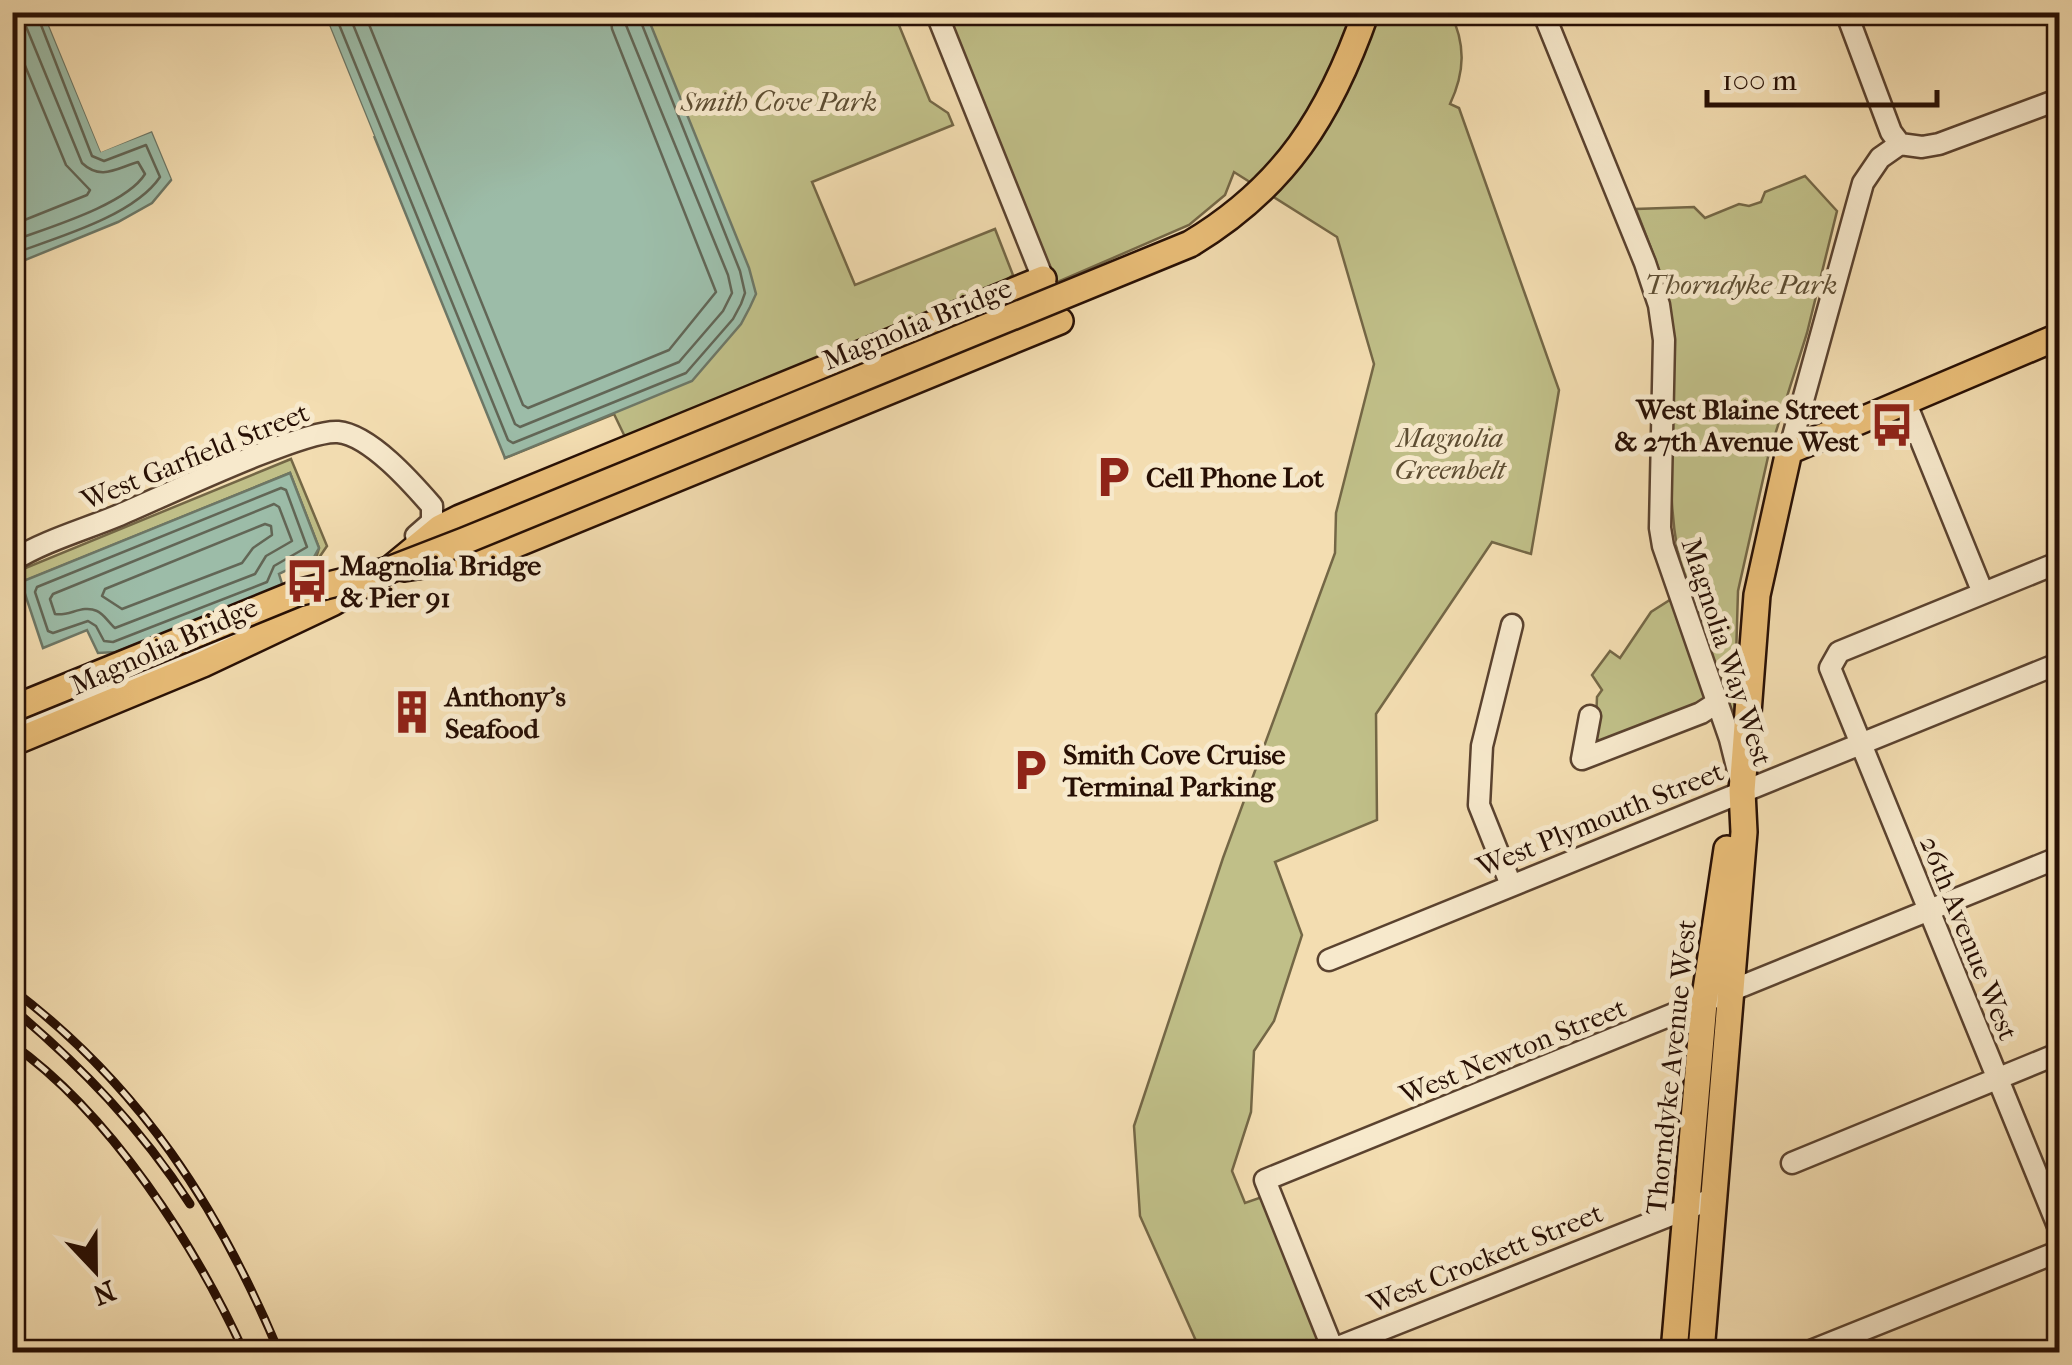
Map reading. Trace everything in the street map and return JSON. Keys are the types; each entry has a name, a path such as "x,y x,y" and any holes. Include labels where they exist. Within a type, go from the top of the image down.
{"main road":[{"name":"Magnolia Bridge","path":"12,743 203,664 332,603 390,570 1190,244 1234,216 1305,142 1332,97 1366,12"},
{"path":"390,570 440,528 460,518 1043,280"},
{"path":"390,570 490,555 1060,321"},
{"path":"1789,450 2060,336"},
{"name":"Thorndyke Avenue West","path":"1701,1352 1744,832 1742,791 1757,594 1789,450"},
{"name":"Magnolia Bridge","path":"12,708 297,593 390,570"},
{"name":"Thorndyke Avenue West","path":"1674,1352 1704,1003 1730,825 1742,791"}],"street":[{"path":"936,12 1060,321"},
{"name":"Magnolia Way West","path":"1543,12 1646,263 1659,305 1664,367 1660,528 1668,565 1730,739 1742,791"},
{"path":"1846,12 1891,132 1900,144 1938,144 2060,99"},
{"name":"Thorndyke Avenue West","path":"1789,450 1857,205 1888,170 1900,144"},
{"path":"1905,400 1983,594 2060,562"},
{"name":"West Garfield Street","path":"12,561 285,446 336,432 370,448 403,473 432,506 432,522 393,554 343,584 194,651 12,725"},
{"name":"26th Avenue West","path":"1983,594 1839,652 1830,665 2060,1231"},
{"path":"1510,885 1479,805 1482,746 1512,625"},
{"name":"West Plymouth Street","path":"1328,960 2060,663"},
{"path":"1590,716 1582,759 1701,713 1718,702"},
{"name":"West Newton Street","path":"1334,1351 1265,1180 2060,857"},
{"path":"1792,1163 2060,1054"},
{"name":"West Crockett Street","path":"1334,1351 1714,1198"},
{"path":"1808,1352 2060,1251"}],"green space":[{"name":"Magnolia Greenbelt","path":"1450,12 1462,58 1450,104 1459,108 1559,390 1531,554 1492,542 1376,714 1377,820 1275,862 1302,935 1274,1021 1254,1051 1251,1112 1232,1171 1245,1203 1262,1197 1327,1352 1201,1352 1140,1216 1134,1126 1223,858 1335,553 1336,513 1374,364 1337,237 1234,172 1225,195 1189,225 1046,287 936,13"},
{"name":"Smith Cove Park","path":"492,13 894,13 930,101 948,113 953,125 812,182 855,285 995,229 1013,275 996,288 626,439 614,414 505,458"},
{"name":"Thorndyke Park","path":"1805,176 1837,211 1807,333 1768,457 1738,591 1734,723 1726,694 1595,747 1597,697 1602,690 1592,675 1610,651 1620,658 1651,612 1687,589 1671,494 1671,319 1659,271 1636,209 1694,207 1705,218 1739,204 1761,202 1765,192"},
{"path":"291,459 327,546 314,565 319,548 290,473 22,582 24,591 20,593 14,580 23,569"}],"water":[{"path":"13,13 44,13 101,151 152,131 172,179 152,203 118,222 13,265"},
{"path":"324,13 646,13 756,294 741,324 692,381 505,458"},
{"path":"290,473 319,548 314,557 279,574 283,587 116,652 98,653 87,630 43,648 21,582"}],"pier":[{"path":"50,12 104,145 155,126 177,177 174,184 152,131 101,152 44,13"},
{"path":"319,12 324,13 374,136 369,138"}],"railway":[{"path":"12,989 99,1066 171,1152 230,1247 279,1352"},
{"path":"12,1008 108,1099 151,1149 190,1204"},
{"path":"12,1044 83,1106 116,1144 201,1268 244,1352"}],"place":[{"name":"West Blaine Street & 27th Avenue West","path":"1892,425"},
{"name":"Cell Phone Lot","path":"1113,477"},
{"name":"Magnolia Bridge & Pier 91","path":"307,581"},
{"name":"Anthony's Seafood","path":"412,712"},
{"name":"Smith Cove Cruise Terminal Parking","path":"1030,770"}]}
